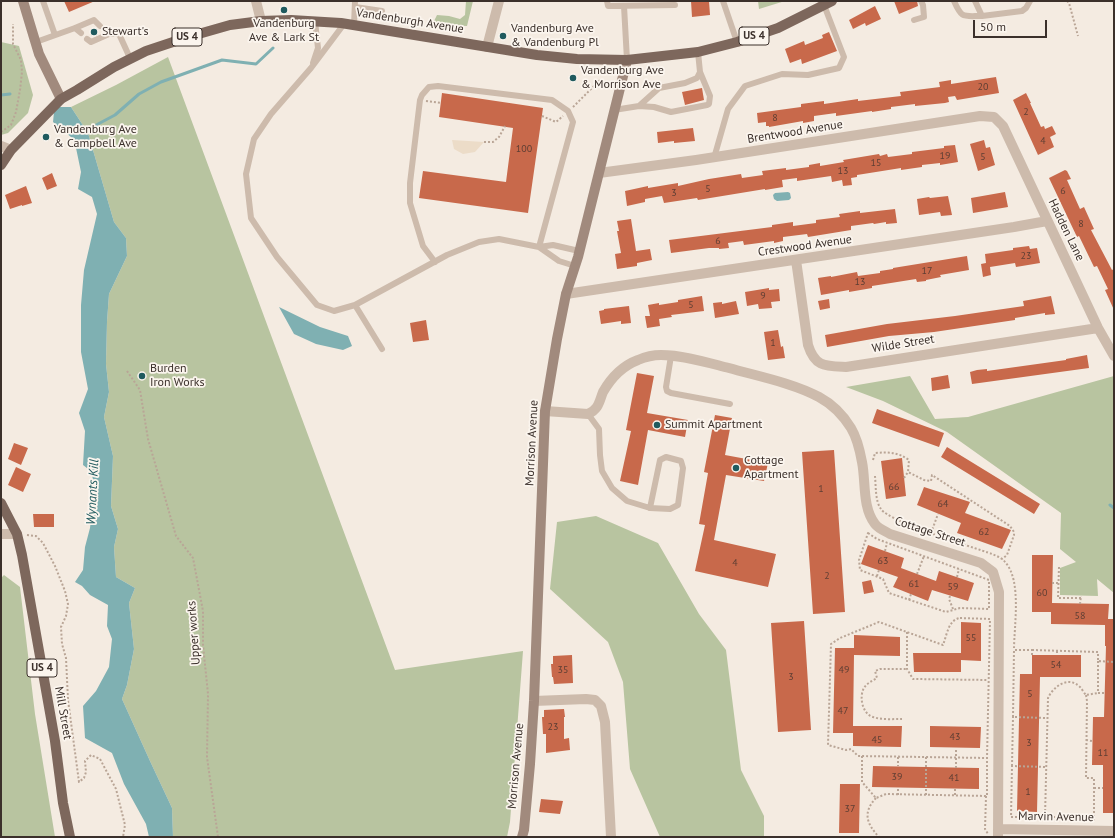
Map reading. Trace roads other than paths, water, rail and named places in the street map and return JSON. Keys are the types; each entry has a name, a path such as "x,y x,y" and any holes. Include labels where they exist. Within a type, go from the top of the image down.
{"main road":[{"name":"Vandenburgh Avenue","path":"6,148 61,99 130,58 188,37 230,25 261,21 315,21 545,56 577,59 627,60 698,52 737,42 778,28 828,3"},
{"name":"US 4","path":"1,165 6,148"},
{"name":"Mill Street","path":"1,503 22,534 22,555 54,733 63,803 70,837"}],"street":[{"path":"24,1 39,54 61,99"},
{"path":"256,1 261,21"},
{"path":"487,47 499,1"},
{"name":"Morrison Avenue","path":"522,837 524,830 530,764 534,701 545,411 566,294 580,251 627,60"},
{"name":"Brentwood Avenue","path":"599,173 714,158 980,116 994,117"},
{"name":"Hadden Lane","path":"994,117 1003,126 1098,328 1114,356"},
{"name":"Crestwood Avenue","path":"566,294 1014,228 1047,221"},
{"name":"Wilde Street","path":"796,260 808,345 811,355 815,361 826,366 846,366 1098,328"},
{"name":"Cottage Street","path":"588,414 598,407 609,383 616,374 627,365 647,357 661,355 706,362 755,375 818,396 832,405 847,422 858,444 863,462 867,504 874,523 879,528 890,534 981,563 993,572 999,592 998,833"},
{"path":"545,411 588,414"},
{"path":"1,534 22,534"},
{"path":"534,701 586,699 595,700 601,706 605,722 611,837"},
{"name":"Marvin Avenue","path":"998,833 1114,831"}],"lane":[{"path":"43,1 55,35"},
{"path":"607,1 608,6 624,6 636,3 675,5"},
{"path":"723,1 737,42"},
{"path":"914,20 924,17 923,5 921,1"},
{"path":"954,1 963,16 982,16 1022,11 1026,8 1030,1"},
{"path":"975,1 982,16"},
{"path":"714,158 728,109 745,86 782,74 808,75 839,68 844,57 828,3"},
{"path":"382,12 355,4 349,25 271,114 254,139 246,174 251,218 277,257 317,305 334,311 355,305 447,255 479,242 499,238 539,247 553,245 580,251"},
{"path":"624,6 627,60"},
{"path":"36,42 94,20 100,26"},
{"path":"311,68 318,48 315,21"},
{"path":"84,24 90,30"},
{"path":"75,28 81,34"},
{"path":"87,39 91,42 98,36 108,32 119,34 130,58"},
{"path":"614,110 639,106 654,107 671,112 710,104 710,96 700,72 698,52"},
{"path":"639,106 659,88 690,82 697,78 700,72"},
{"path":"435,262 423,246 410,203 410,183 420,100 422,95 429,87 438,86 552,100 568,111 573,122 539,247"},
{"path":"539,247 559,261 575,266"},
{"path":"355,305 382,349"},
{"path":"671,356 666,387 667,391 730,404"},
{"path":"588,414 599,429 602,471 612,488 627,501 650,508 670,509 678,505 683,468 681,461 666,457 660,460 650,508"}],"water":[{"path":"59,107 71,107 88,133 114,222 126,238 127,256 109,294 106,364 109,392 104,417 113,456 111,506 118,529 114,547 116,577 135,588 129,603 134,649 127,685 122,699 172,808 173,837 149,837 146,824 124,784 112,753 85,738 83,706 96,691 109,667 112,639 107,626 108,605 90,595 82,586 75,582 83,570 85,547 90,528 94,493 92,472 83,465 85,431 79,413 88,389 81,352 81,305 84,270 97,214 92,197 78,189 81,172 76,148 71,137 53,122 54,112"},
{"path":"775,193 790,193 791,198 789,200 777,201 774,199 773,195"},
{"path":"279,307 320,327 348,336 352,346 343,350 316,344 294,334"}],"waterway":[{"path":"83,132 115,115 139,94 161,82 222,60 256,64 273,48"},
{"name":"Wynants Kill","path":"1,95 10,94"},
{"path":"1110,505 1114,508"}],"place":[{"name":"Vandenburg Ave & Lark St","path":"284,10"},
{"name":"Stewart's","path":"94,32"},
{"name":"Vandenburg Ave & Vandenburg Pl","path":"503,36"},
{"name":"Vandenburg Ave & Morrison Ave","path":"573,78"},
{"name":"Vandenburg Ave & Campbell Ave","path":"46,137"},
{"name":"Burden Iron Works","path":"142,376"},
{"name":"Summit Apartment","path":"657,425"},
{"name":"Cottage Apartment","path":"736,468"}]}
